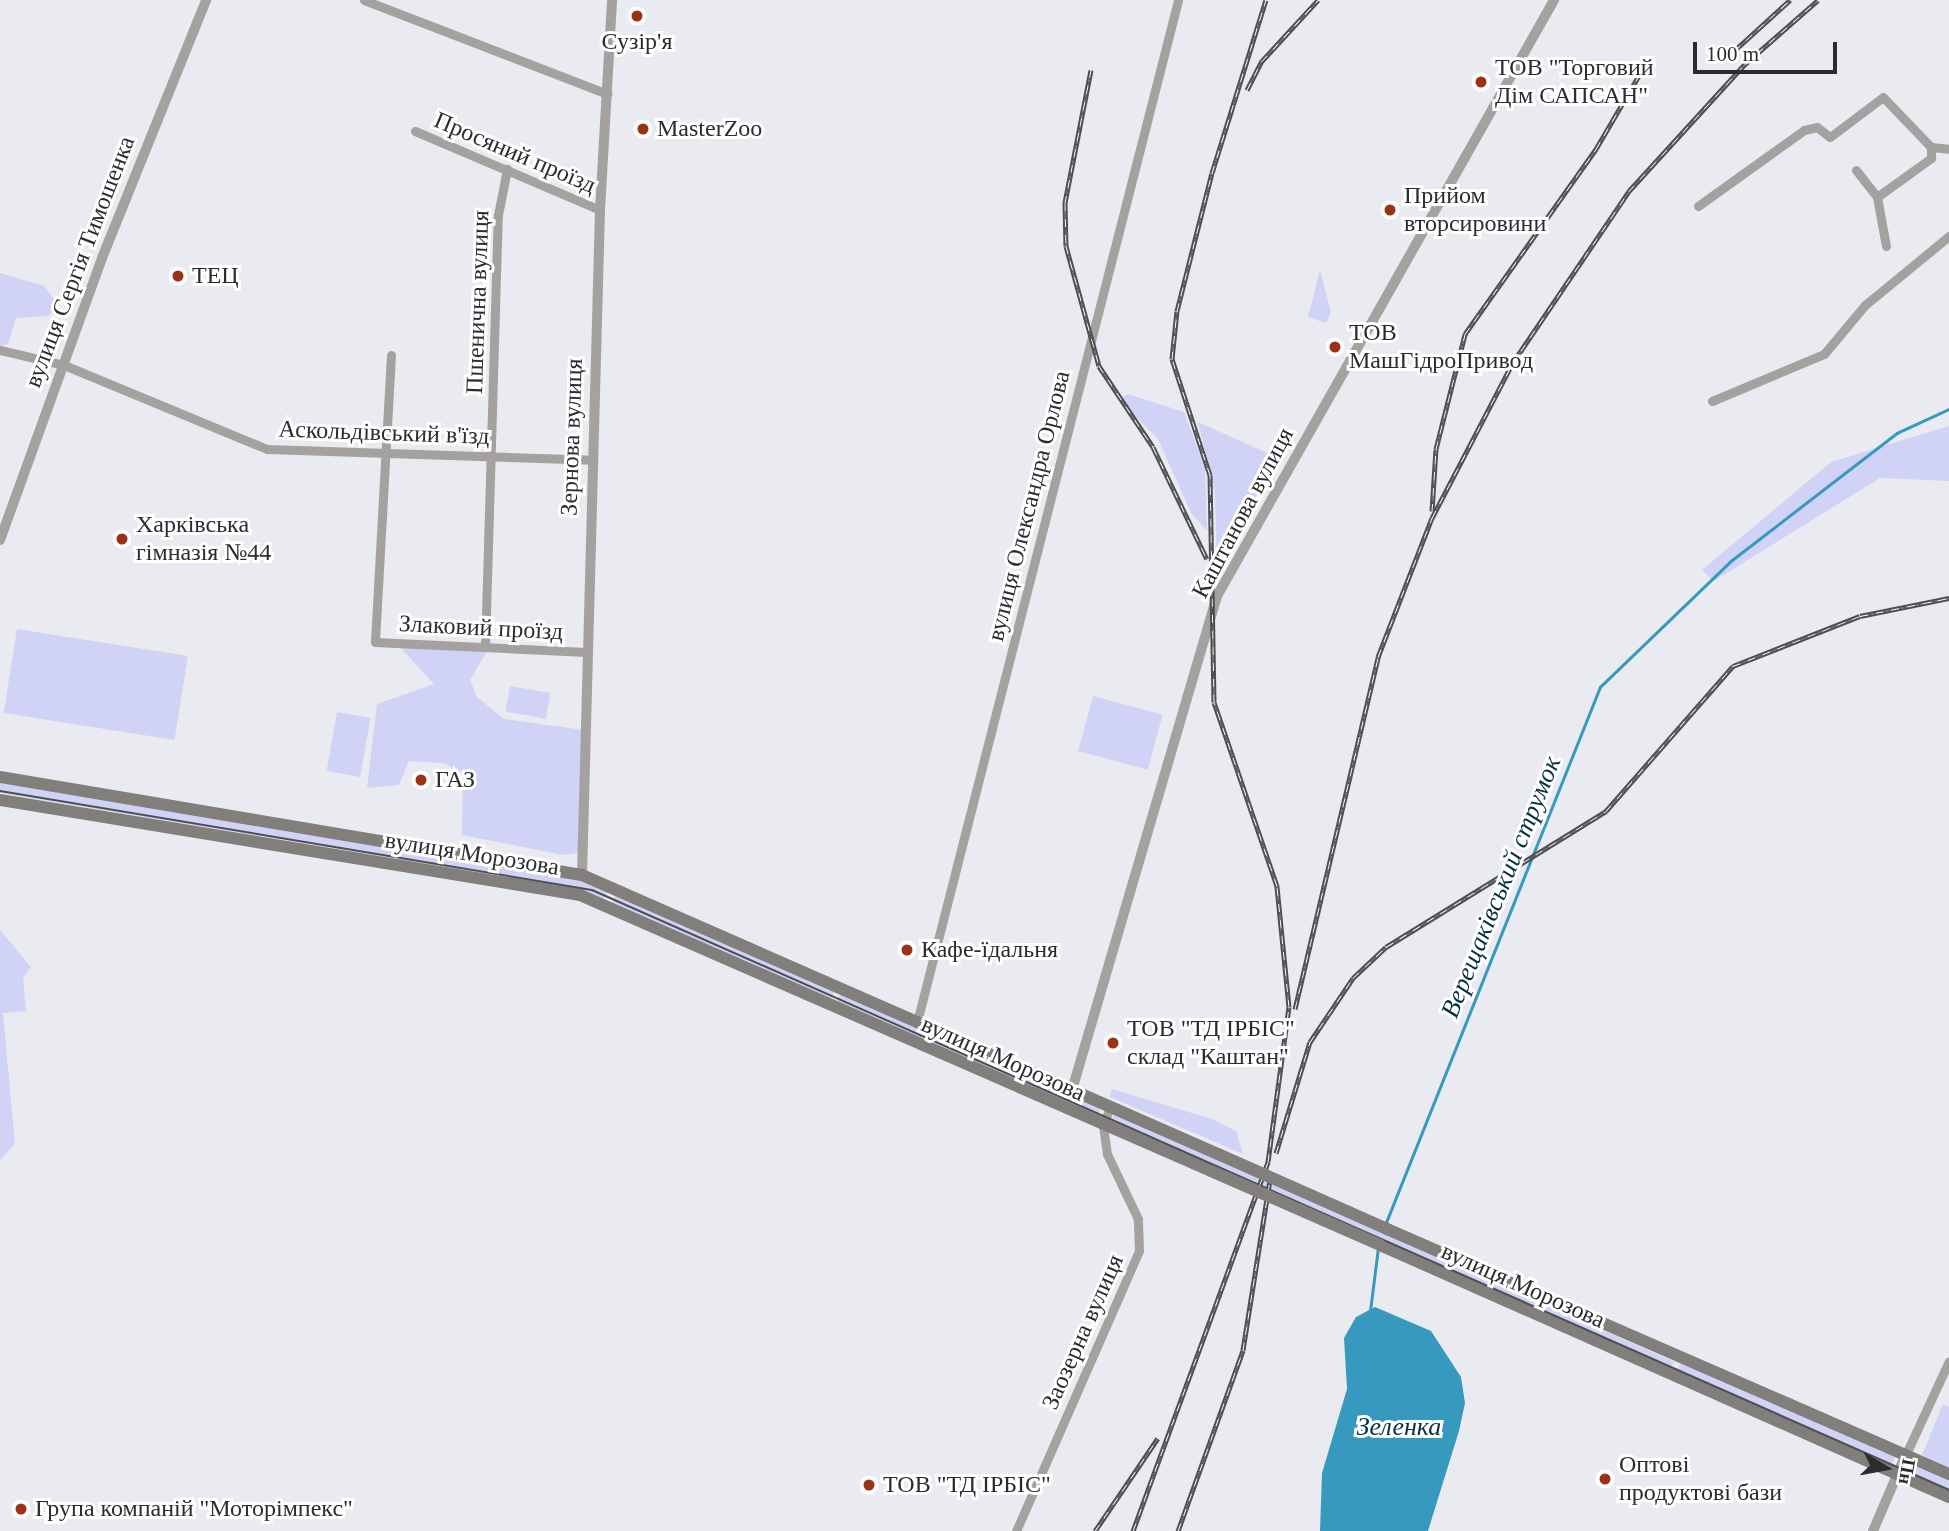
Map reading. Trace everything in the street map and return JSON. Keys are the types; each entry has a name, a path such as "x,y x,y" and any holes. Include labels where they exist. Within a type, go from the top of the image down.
{"main road":[{"name":"вулиця Морозова","path":"0,777 582,875 617,888 1949,1474"},
{"name":"вулиця Морозова","path":"0,800 568,891 608,906 1949,1497"},
{"path":"608,906 617,888"},
{"path":"832,1007 840,988"}],"street":[{"name":"вулиця Сергія Тимошенка","path":"0,540 64,365 206,0"},
{"path":"364,0 387,4 607,94"},
{"name":"Зернова вулиця","path":"582,875 600,210 612,0"},
{"name":"вулиця Олександра Орлова","path":"917,1022 1178,0"},
{"name":"Каштанова вулиця","path":"1072,1090 1217,596 1554,0"},
{"path":"1698,206 1804,130 1817,127 1830,137 1883,97 1931,147 1949,149"},
{"name":"Просяний проїзд","path":"415,131 600,210"},
{"path":"1877,197 1931,158 1931,147"},
{"name":"Пшенична вулиця","path":"485,648 498,215 507,169"},
{"path":"1856,170 1877,197 1886,246"},
{"path":"1712,401 1824,354 1865,305 1949,236"},
{"name":"Аскольдівський в'їзд","path":"0,350 64,365 267,449 593,460"},
{"path":"384,451 391,355"},
{"name":"Злаковий проїзд","path":"384,451 375,642 586,652"},
{"path":"1102,1126 1110,1107"},
{"name":"Заозерна вулиця","path":"1016,1531 1139,1251 1139,1219 1111,1166 1102,1126"},
{"path":"1872,1531 1949,1361"}],"shaded area":[{"path":"1320,270 1331,312 1326,323 1308,317"},
{"path":"0,273 44,286 58,304 49,316 16,318 8,344 0,346"},
{"path":"1128,394 1184,412 1205,468 1207,531 1191,513 1158,439 1119,400"},
{"path":"1198,422 1278,458 1217,571 1215,493"},
{"path":"1949,426 1949,481 1880,478 1714,581 1702,570 1831,462"},
{"path":"17,629 188,656 175,740 4,713"},
{"path":"396,643 487,651 470,680 477,697 504,719 584,730 583,852 563,855 462,835 463,773 444,763 409,761 399,785 367,788 377,704 434,684"},
{"path":"510,686 550,693 546,719 505,712"},
{"path":"1093,696 1163,715 1148,770 1078,751"},
{"path":"337,712 370,718 360,777 327,771"},
{"path":"0,781 574,876 610,888 604,899 567,887 0,793"},
{"path":"617,892 835,989 830,1000 612,903"},
{"path":"0,930 31,967 23,978 26,1011 3,1013 15,1144 0,1160"},
{"path":"841,992 1101,1108 1097,1117 836,1004"},
{"path":"1112,1089 1212,1119 1236,1131 1243,1154 1110,1097"},
{"path":"1115,1113 1674,1362 1669,1373 1110,1124"},
{"path":"1681,1362 1896,1453 1892,1464 1676,1373"},
{"path":"1943,1404 1949,1407 1949,1467 1922,1455"},
{"path":"1907,1458 1949,1477 1949,1494 1901,1472"}],"water":[{"name":"Зеленка","path":"1375,1307 1431,1331 1461,1377 1465,1403 1459,1431 1428,1531 1320,1531 1322,1473 1347,1389 1344,1338 1356,1317"}],"waterway":[{"name":"Верещаківський струмок","path":"1385,1225 1600,687 1732,560 1897,433 1949,409"},
{"path":"1370,1311 1378,1248"}],"tram line":[{"path":"0,791 592,890 1949,1490"}],"railway":[{"path":"1133,1531 1268,1162 1289,1007 1277,886 1214,702 1210,475 1172,359 1177,311 1212,173 1266,0"},
{"path":"1247,90 1262,61 1318,0"},
{"path":"1734,51 1790,0"},
{"path":"1295,1009 1378,657 1432,518 1512,364 1629,191 1745,64 1818,0"},
{"path":"1432,511 1436,449 1465,334 1596,149 1644,67"},
{"path":"1091,70 1065,203 1066,246 1099,366 1153,447 1207,559"},
{"path":"1276,1153 1310,1042 1353,978 1386,947 1606,811 1733,666 1860,616 1949,598"},
{"path":"1178,1531 1243,1350 1270,1180"},
{"path":"1095,1531 1158,1438"}],"place":[{"name":"Сузір'я","path":"637,16"},
{"name":"ТОВ \"Торговий Дім САПСАН\"","path":"1481,82"},
{"name":"MasterZoo","path":"643,129"},
{"name":"Прийом вторсировини","path":"1390,210"},
{"name":"ТЕЦ","path":"178,276"},
{"name":"ТОВ МашГідроПривод","path":"1335,347"},
{"name":"Харківська гімназія №44","path":"122,539"},
{"name":"ГАЗ","path":"421,780"},
{"name":"Кафе-їдальня","path":"907,950"},
{"name":"ТОВ \"ТД ІРБІС\" склад \"Каштан\"","path":"1113,1043"},
{"name":"Оптові продуктові бази","path":"1605,1479"},
{"name":"ТОВ \"ТД ІРБІС\"","path":"869,1485"},
{"name":"Група компаній \"Моторімпекс\"","path":"21,1509"}]}
